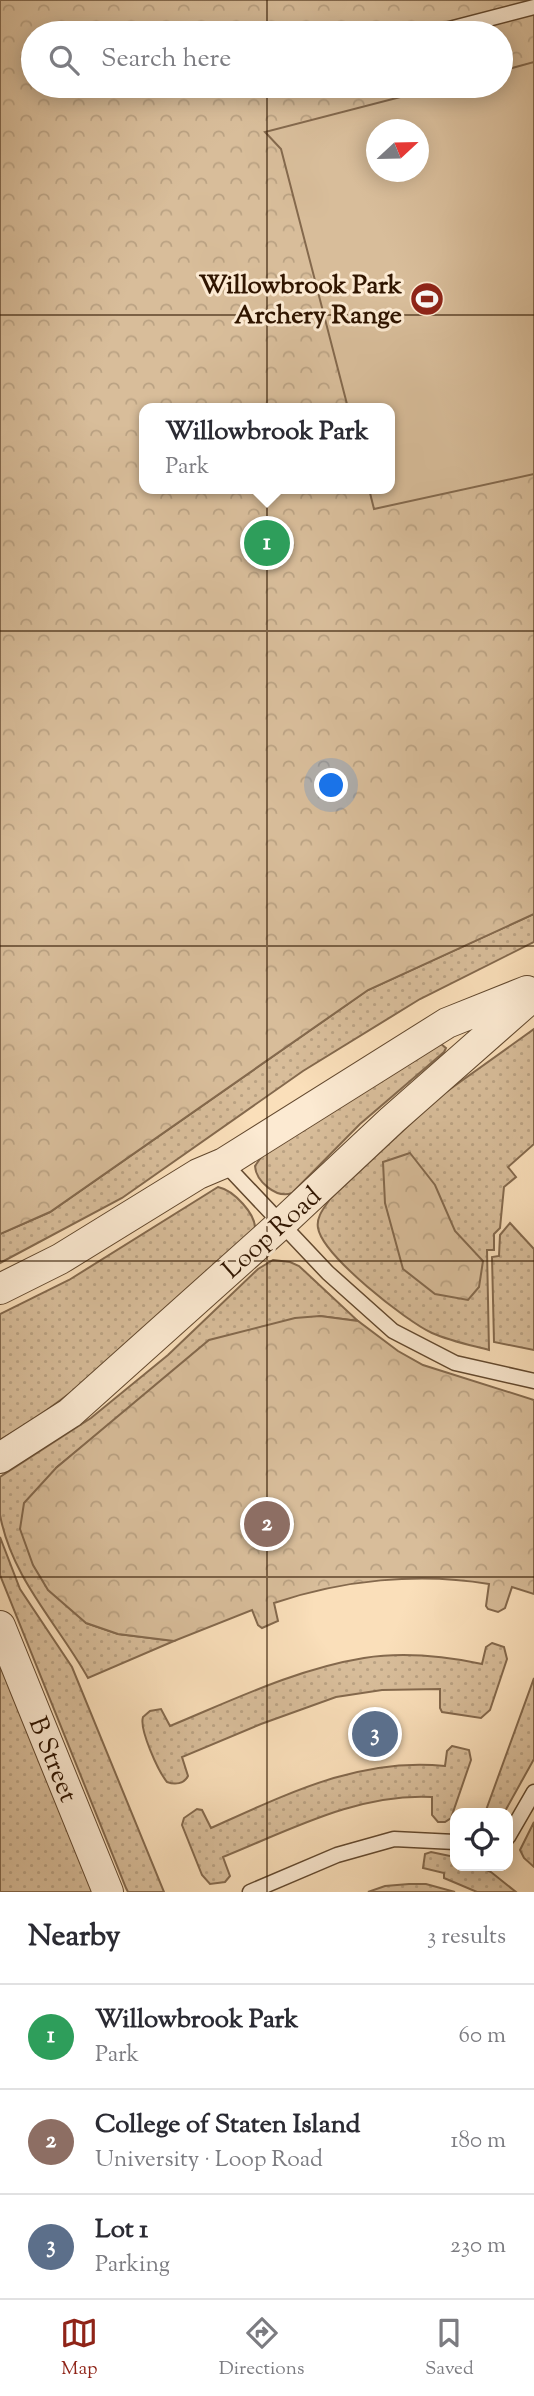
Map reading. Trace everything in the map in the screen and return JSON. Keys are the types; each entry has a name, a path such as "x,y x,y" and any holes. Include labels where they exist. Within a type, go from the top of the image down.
{"street":[{"path":"0,1289 60,1259 198,1174 224,1163 447,1023 534,988"},
{"name":"Loop Road","path":"0,1458 70,1413 281,1224 392,1120 534,995"},
{"name":"B Street","path":"0,1626 108,1892"}],"lane":[{"path":"480,21 534,7"},
{"path":"224,1163 328,1273 393,1331 455,1363 534,1381"},
{"path":"513,1828 534,1792"},
{"path":"250,1892 337,1855 394,1839 450,1842"}],"green space":[{"path":"0,0 534,0 534,914 368,990 50,1212 0,1234"},
{"name":"Willowbrook Park Archery Range","path":"534,62 534,474 374,509 370,494 395,494 395,403 347,403 281,149 265,132 397,98 513,98 513,68"},
{"path":"534,914 534,942 420,999 303,1071 122,1198 0,1263 0,1234 50,1212 368,990"},
{"path":"534,1029 534,1144 508,1167 516,1177 504,1187 500,1228 494,1234 494,1250 487,1250 489,1350 432,1333 386,1302 334,1255 323,1240 318,1220 330,1199 439,1097"},
{"path":"441,1044 446,1048 444,1052 360,1124 292,1193 274,1191 263,1183 255,1166 262,1156"},
{"path":"410,1153 435,1185 455,1231 483,1261 479,1287 468,1300 435,1294 403,1269 385,1203 383,1162"},
{"path":"218,1187 243,1204 252,1217 255,1231 100,1371 32,1421 0,1440 0,1314 69,1280"},
{"path":"510,1223 534,1249 534,1350 494,1342 492,1257 499,1256 500,1235"},
{"path":"273,1260 299,1266 358,1321 320,1316 121,1415 56,1468 86,1623 118,1634 174,1641 88,1678 37,1600 15,1560 0,1515 0,1477 91,1418 168,1355 258,1269"},
{"path":"320,1316 358,1321 398,1351 423,1365 534,1400 534,1594 512,1587 505,1608 498,1612 486,1606 489,1584 435,1579 381,1580 326,1589 274,1603 278,1621 262,1628 252,1610 174,1641 118,1634 86,1623 48,1590 33,1565 20,1529 24,1503 56,1468 209,1340 295,1318"},
{"path":"0,1537 20,1589 72,1667 164,1892 128,1892 126,1888 0,1575"},
{"path":"492,1643 504,1647 507,1659 490,1710 481,1718 442,1712 440,1689 382,1690 336,1697 182,1757 188,1776 176,1784 167,1782 163,1777 144,1731 143,1717 150,1711 161,1709 170,1726 265,1686 339,1663 379,1656 408,1655 482,1664 486,1647"},
{"path":"0,1651 98,1892 0,1892"},
{"path":"534,1678 534,1759 507,1808 487,1808"},
{"path":"452,1746 469,1750 471,1760 454,1808 450,1808 450,1819 445,1822 438,1822 432,1815 432,1797 405,1797 351,1807 299,1825 223,1857 230,1876 225,1882 210,1884 202,1875 182,1825 184,1818 197,1809 202,1810 211,1828 296,1791 354,1773 383,1767 445,1766 447,1751"},
{"path":"534,1822 534,1867 520,1850"},
{"path":"431,1852 450,1856 450,1871 489,1871 516,1892 477,1892 444,1878 444,1873 423,1868 425,1854"},
{"path":"426,1884 455,1892 368,1892 385,1886"}],"place":[{"name":"Willowbrook Park Archery Range","path":"427,299"},
{"name":"Willowbrook Park","path":"267,543"},
{"name":"College of Staten Island","path":"267,1524"},
{"name":"Lot 1","path":"375,1734"}]}
